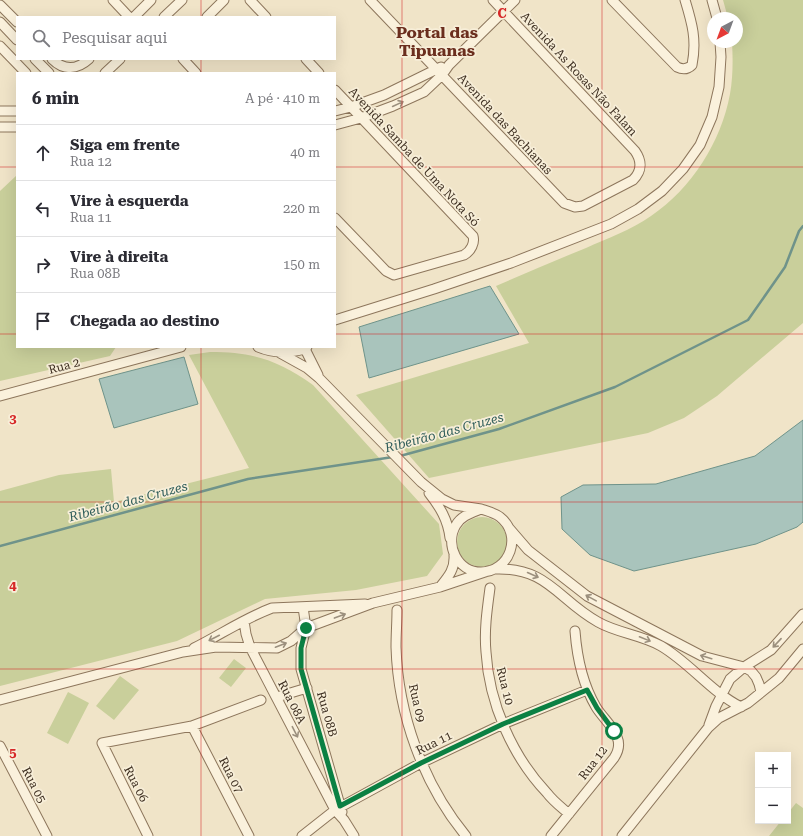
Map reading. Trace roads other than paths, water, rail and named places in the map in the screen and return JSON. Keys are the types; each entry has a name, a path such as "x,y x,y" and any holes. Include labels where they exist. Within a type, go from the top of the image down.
{"street":[{"path":"113,0 128,16"},
{"path":"135,16 152,0"},
{"path":"165,16 182,0"},
{"path":"208,16 224,0"},
{"path":"250,0 265,16"},
{"name":"Avenida das Bachianas","path":"370,0 561,201 575,207"},
{"name":"Avenida As Rosas Não Falam","path":"493,0 636,150 639,157 640,168 638,174 633,180 587,205 575,207"},
{"path":"336,111 384,95 438,72 449,64 515,0"},
{"path":"612,0 677,67 684,69 692,65 695,43 685,0"},
{"path":"712,0 715,12"},
{"path":"0,5 16,21"},
{"path":"0,22 16,39"},
{"path":"0,46 25,72"},
{"path":"336,320 512,263 611,224 638,209 662,190 683,169 700,144 712,117 719,87 720,48"},
{"path":"36,60 48,72"},
{"path":"53,60 62,66 69,68 76,67 88,60"},
{"path":"106,72 119,60"},
{"path":"184,60 195,72"},
{"path":"307,60 318,72"},
{"path":"336,125 361,118 424,92 438,72"},
{"name":"Avenida Samba de Uma Nota Só","path":"336,91 473,236 474,241 471,248 464,255 392,274 386,270 336,219"},
{"path":"0,111 14,111 14,127 0,127"},
{"path":"336,315 353,314"},
{"name":"Rua 2","path":"0,396 177,348"},
{"path":"260,348 269,352 280,353 306,348 319,378"},
{"path":"280,353 307,368 319,378 421,482 442,499 454,505 481,509 494,513 500,517 528,550 587,596 702,656 744,667 751,671 756,677 761,692"},
{"path":"421,482 445,517 448,524 454,555 455,562 452,572 440,587"},
{"path":"451,544 452,534 456,525 462,518 481,509"},
{"path":"0,700 183,652 216,647 277,648 291,641 306,628 373,603 440,587 492,570 506,560 512,547 512,537 509,528"},
{"path":"454,555 459,562 472,570 507,568 521,570 536,576 549,584 576,608 599,623 661,646 722,695 741,707"},
{"name":"Rua 10","path":"490,588 486,620 486,652 490,684 503,724 528,770 546,793 569,814"},
{"path":"183,652 216,637 258,613 272,608 373,603"},
{"path":"303,606 306,628"},
{"name":"Rua 09","path":"397,610 396,647 400,685 408,722 421,763 436,793 458,827 466,836"},
{"path":"708,728 716,706 730,679 744,667 770,650 803,614"},
{"name":"Rua 08A","path":"244,621 250,647 337,808"},
{"name":"Rua 08B","path":"306,628 300,659 301,669 337,808"},
{"name":"Rua 12","path":"551,836 614,758 619,748 616,734 597,708 587,690 577,657 575,631"},
{"path":"622,836 708,728 719,718 752,700 779,678 803,649"},
{"path":"277,697 307,688"},
{"name":"Rua 11","path":"302,836 337,808 421,763 503,724 587,690"},
{"path":"192,726 261,700"},
{"name":"Rua 06","path":"148,836 102,743 192,726"},
{"name":"Rua 07","path":"192,726 249,836"},
{"name":"Rua 05","path":"0,746 47,836"},
{"path":"337,808 354,836"}],"water":[{"path":"490,286 519,334 369,378 359,327"},
{"path":"184,357 198,404 114,428 99,379"},
{"path":"803,420 803,522 797,527 756,544 634,571 590,555 562,529 561,497 583,485 656,484 755,456"}],"waterway":[{"name":"Ribeirão das Cruzes","path":"400,456 499,429 615,387 748,320 785,267 799,231 803,226"},
{"name":"Ribeirão das Cruzes","path":"0,546 248,479 393,457"}],"district":[{"name":"Portal das Tipuanas","path":"437,41"}]}
